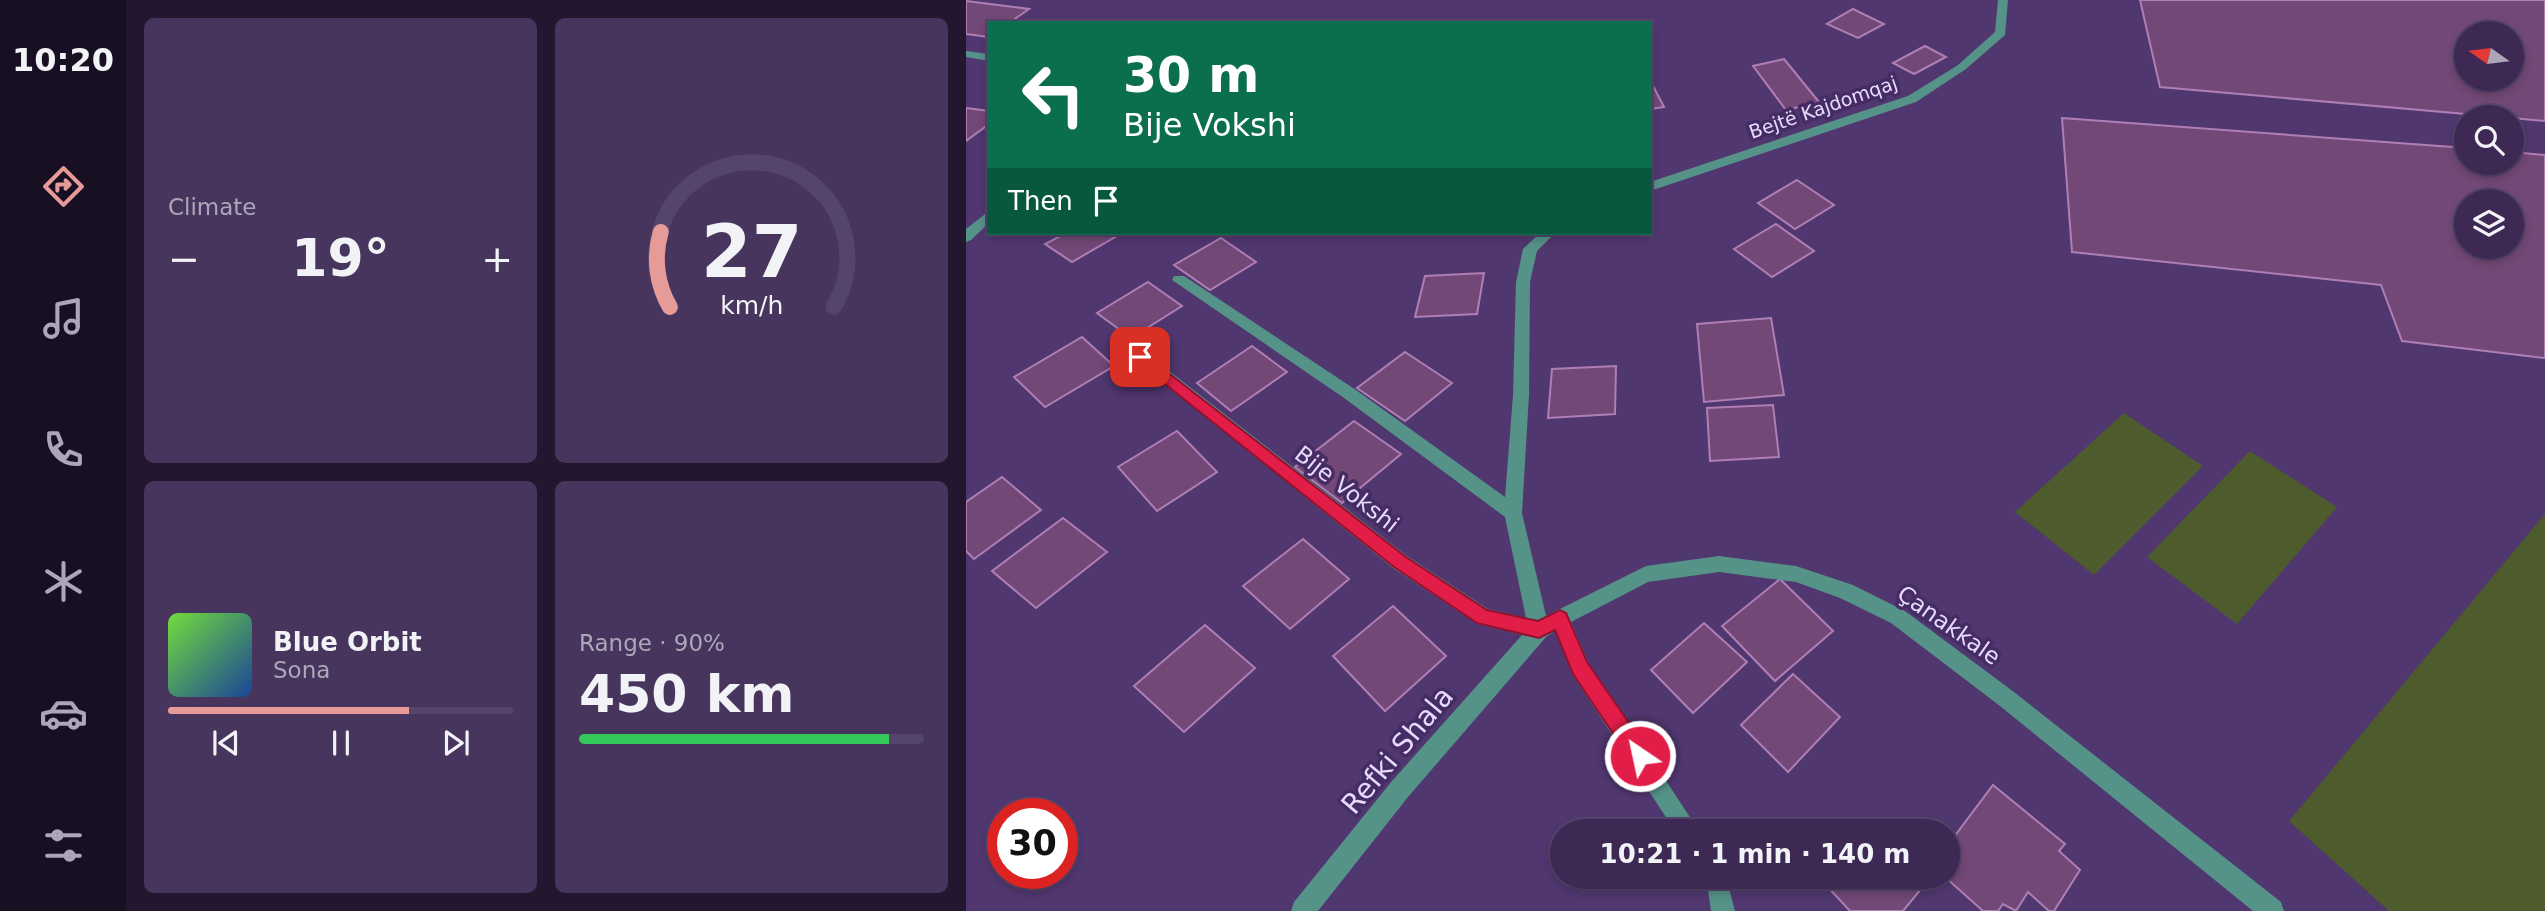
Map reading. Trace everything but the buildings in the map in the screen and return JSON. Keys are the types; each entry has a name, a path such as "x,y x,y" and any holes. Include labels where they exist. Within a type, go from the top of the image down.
{"street":[{"name":"Bejtë Kajdomqaj","path":"1652,186 1912,99 1962,66 2001,33 2003,0"},
{"path":"966,54 987,58"},
{"path":"966,237 987,217"},
{"path":"1539,630 1513,513 1521,395 1522,282 1530,248 1546,235"},
{"path":"1179,280 1350,394 1513,513"},
{"name":"Bije Vokshi","path":"1140,357 1400,562 1483,617 1539,630"},
{"name":"Çanakkale","path":"1539,630 1646,574 1719,564 1796,574 1846,591 1898,617 2029,716 2272,911"},
{"path":"1560,618 1580,668 1680,819"},
{"name":"Refki Shala","path":"1303,911 1400,789 1539,630"},
{"path":"1719,889 1723,911"}],"green space":[{"path":"2124,413 2203,466 2094,575 2015,512"},
{"path":"2250,451 2337,507 2237,624 2147,557"},
{"path":"2545,514 2545,911 2389,911 2289,821"}],"route":[{"path":"1140,357 1400,562 1483,617 1539,630 1560,618 1580,668 1640,756"}]}
